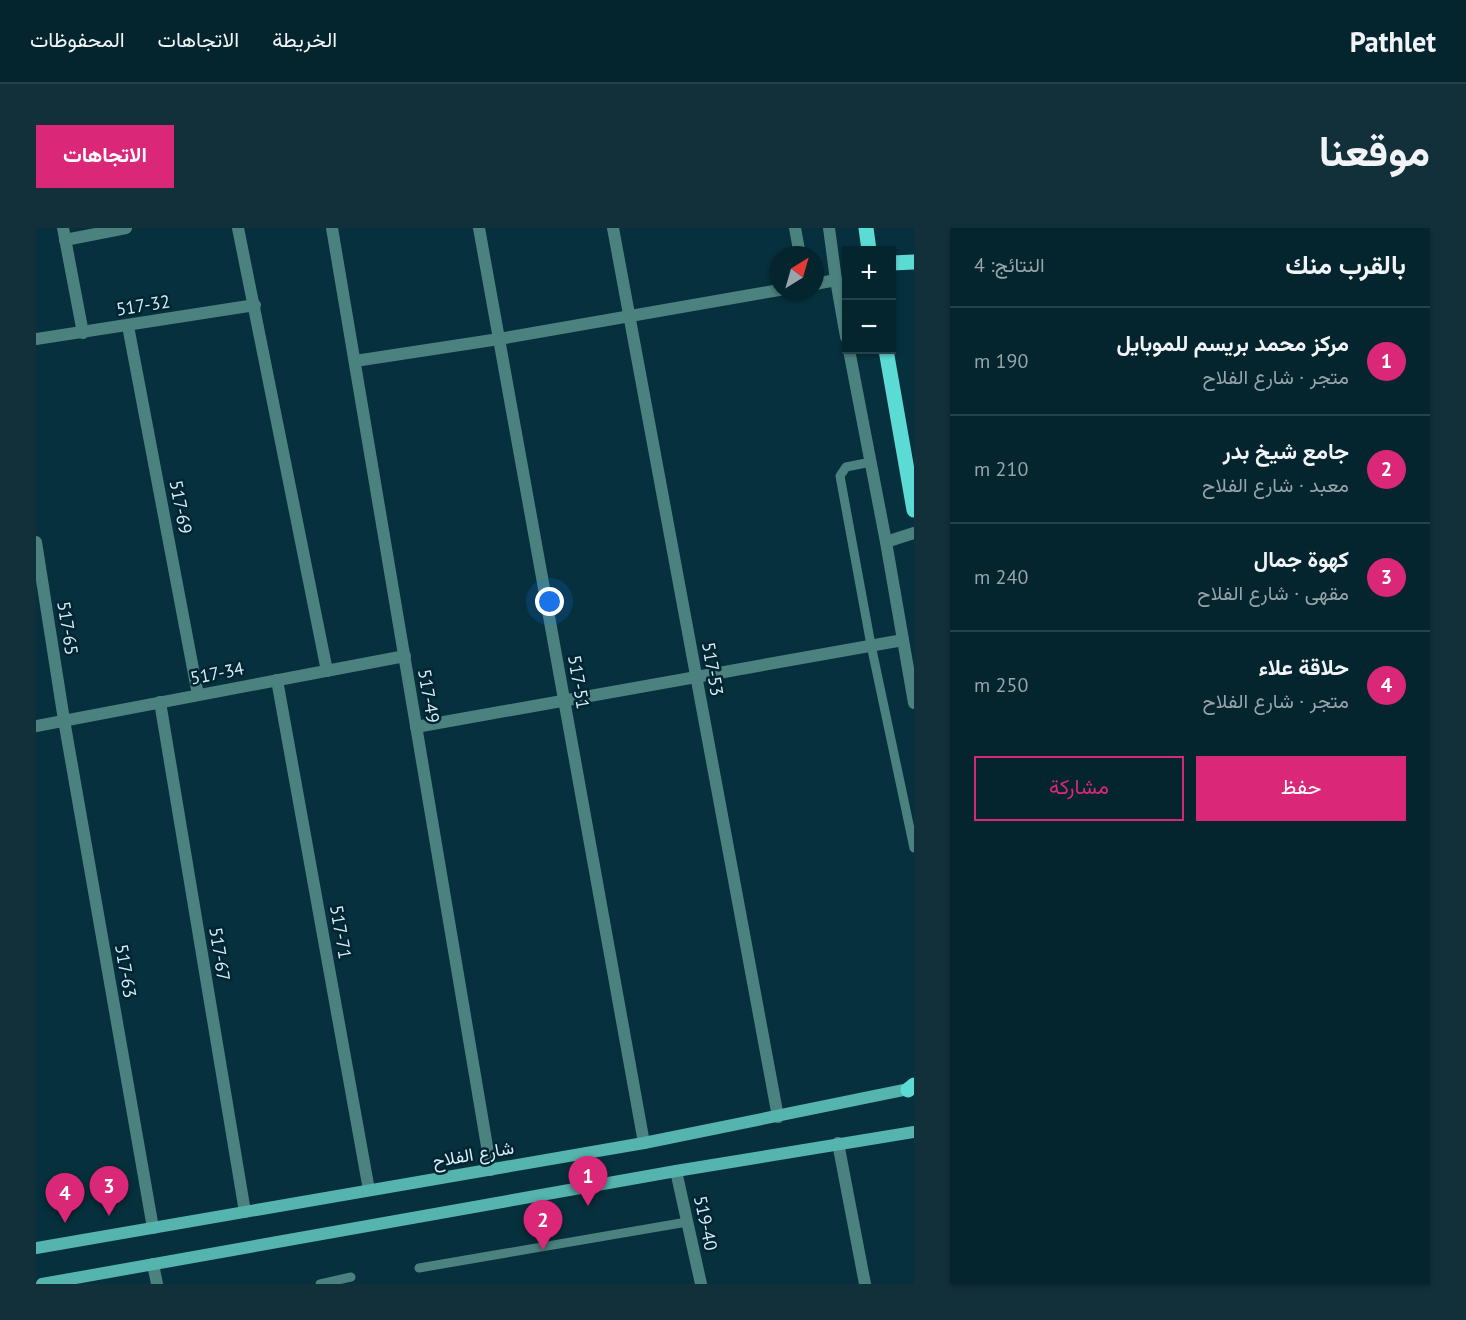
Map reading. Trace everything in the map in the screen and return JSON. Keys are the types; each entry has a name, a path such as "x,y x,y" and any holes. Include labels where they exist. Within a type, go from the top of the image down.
{"main road":[{"path":"866,228 868,246"},
{"path":"896,263 914,262"},
{"path":"887,354 914,510"},
{"name":"شارع الفلاح","path":"36,1248 644,1143 912,1088"},
{"path":"42,1284 104,1278 153,1264 676,1171 914,1132"}],"street":[{"path":"83,333 64,234 126,228"},
{"path":"238,228 327,671"},
{"name":"517-49","path":"332,228 492,1170"},
{"name":"517-51","path":"479,228 644,1143"},
{"name":"517-53","path":"614,228 778,1117"},
{"path":"795,228 798,246"},
{"path":"829,228 842,314"},
{"path":"824,282 836,280"},
{"path":"355,361 499,339 770,292"},
{"name":"517-32","path":"36,339 255,305"},
{"name":"517-69","path":"128,326 198,695"},
{"path":"850,354 914,703"},
{"path":"886,542 914,533"},
{"name":"517-65","path":"36,542 64,720"},
{"path":"416,727 903,639"},
{"name":"517-34","path":"36,726 405,656"},
{"name":"517-71","path":"277,680 369,1190"},
{"name":"517-67","path":"160,702 245,1212"},
{"name":"517-63","path":"64,720 153,1227"},
{"path":"838,1143 865,1284"},
{"name":"519-40","path":"676,1171 701,1284"},
{"path":"153,1264 157,1284"}],"lane":[{"path":"871,462 846,467 840,476 871,645 914,848"},
{"path":"419,1268 687,1222"},
{"path":"320,1284 351,1277"}],"place":[{"name":"مركز محمد بريسم للموبايل","path":"588,1206"},
{"name":"كهوة جمال","path":"109,1216"},
{"name":"حلاقة علاء","path":"65,1223"},
{"name":"جامع شيخ بدر","path":"543,1250"}]}
